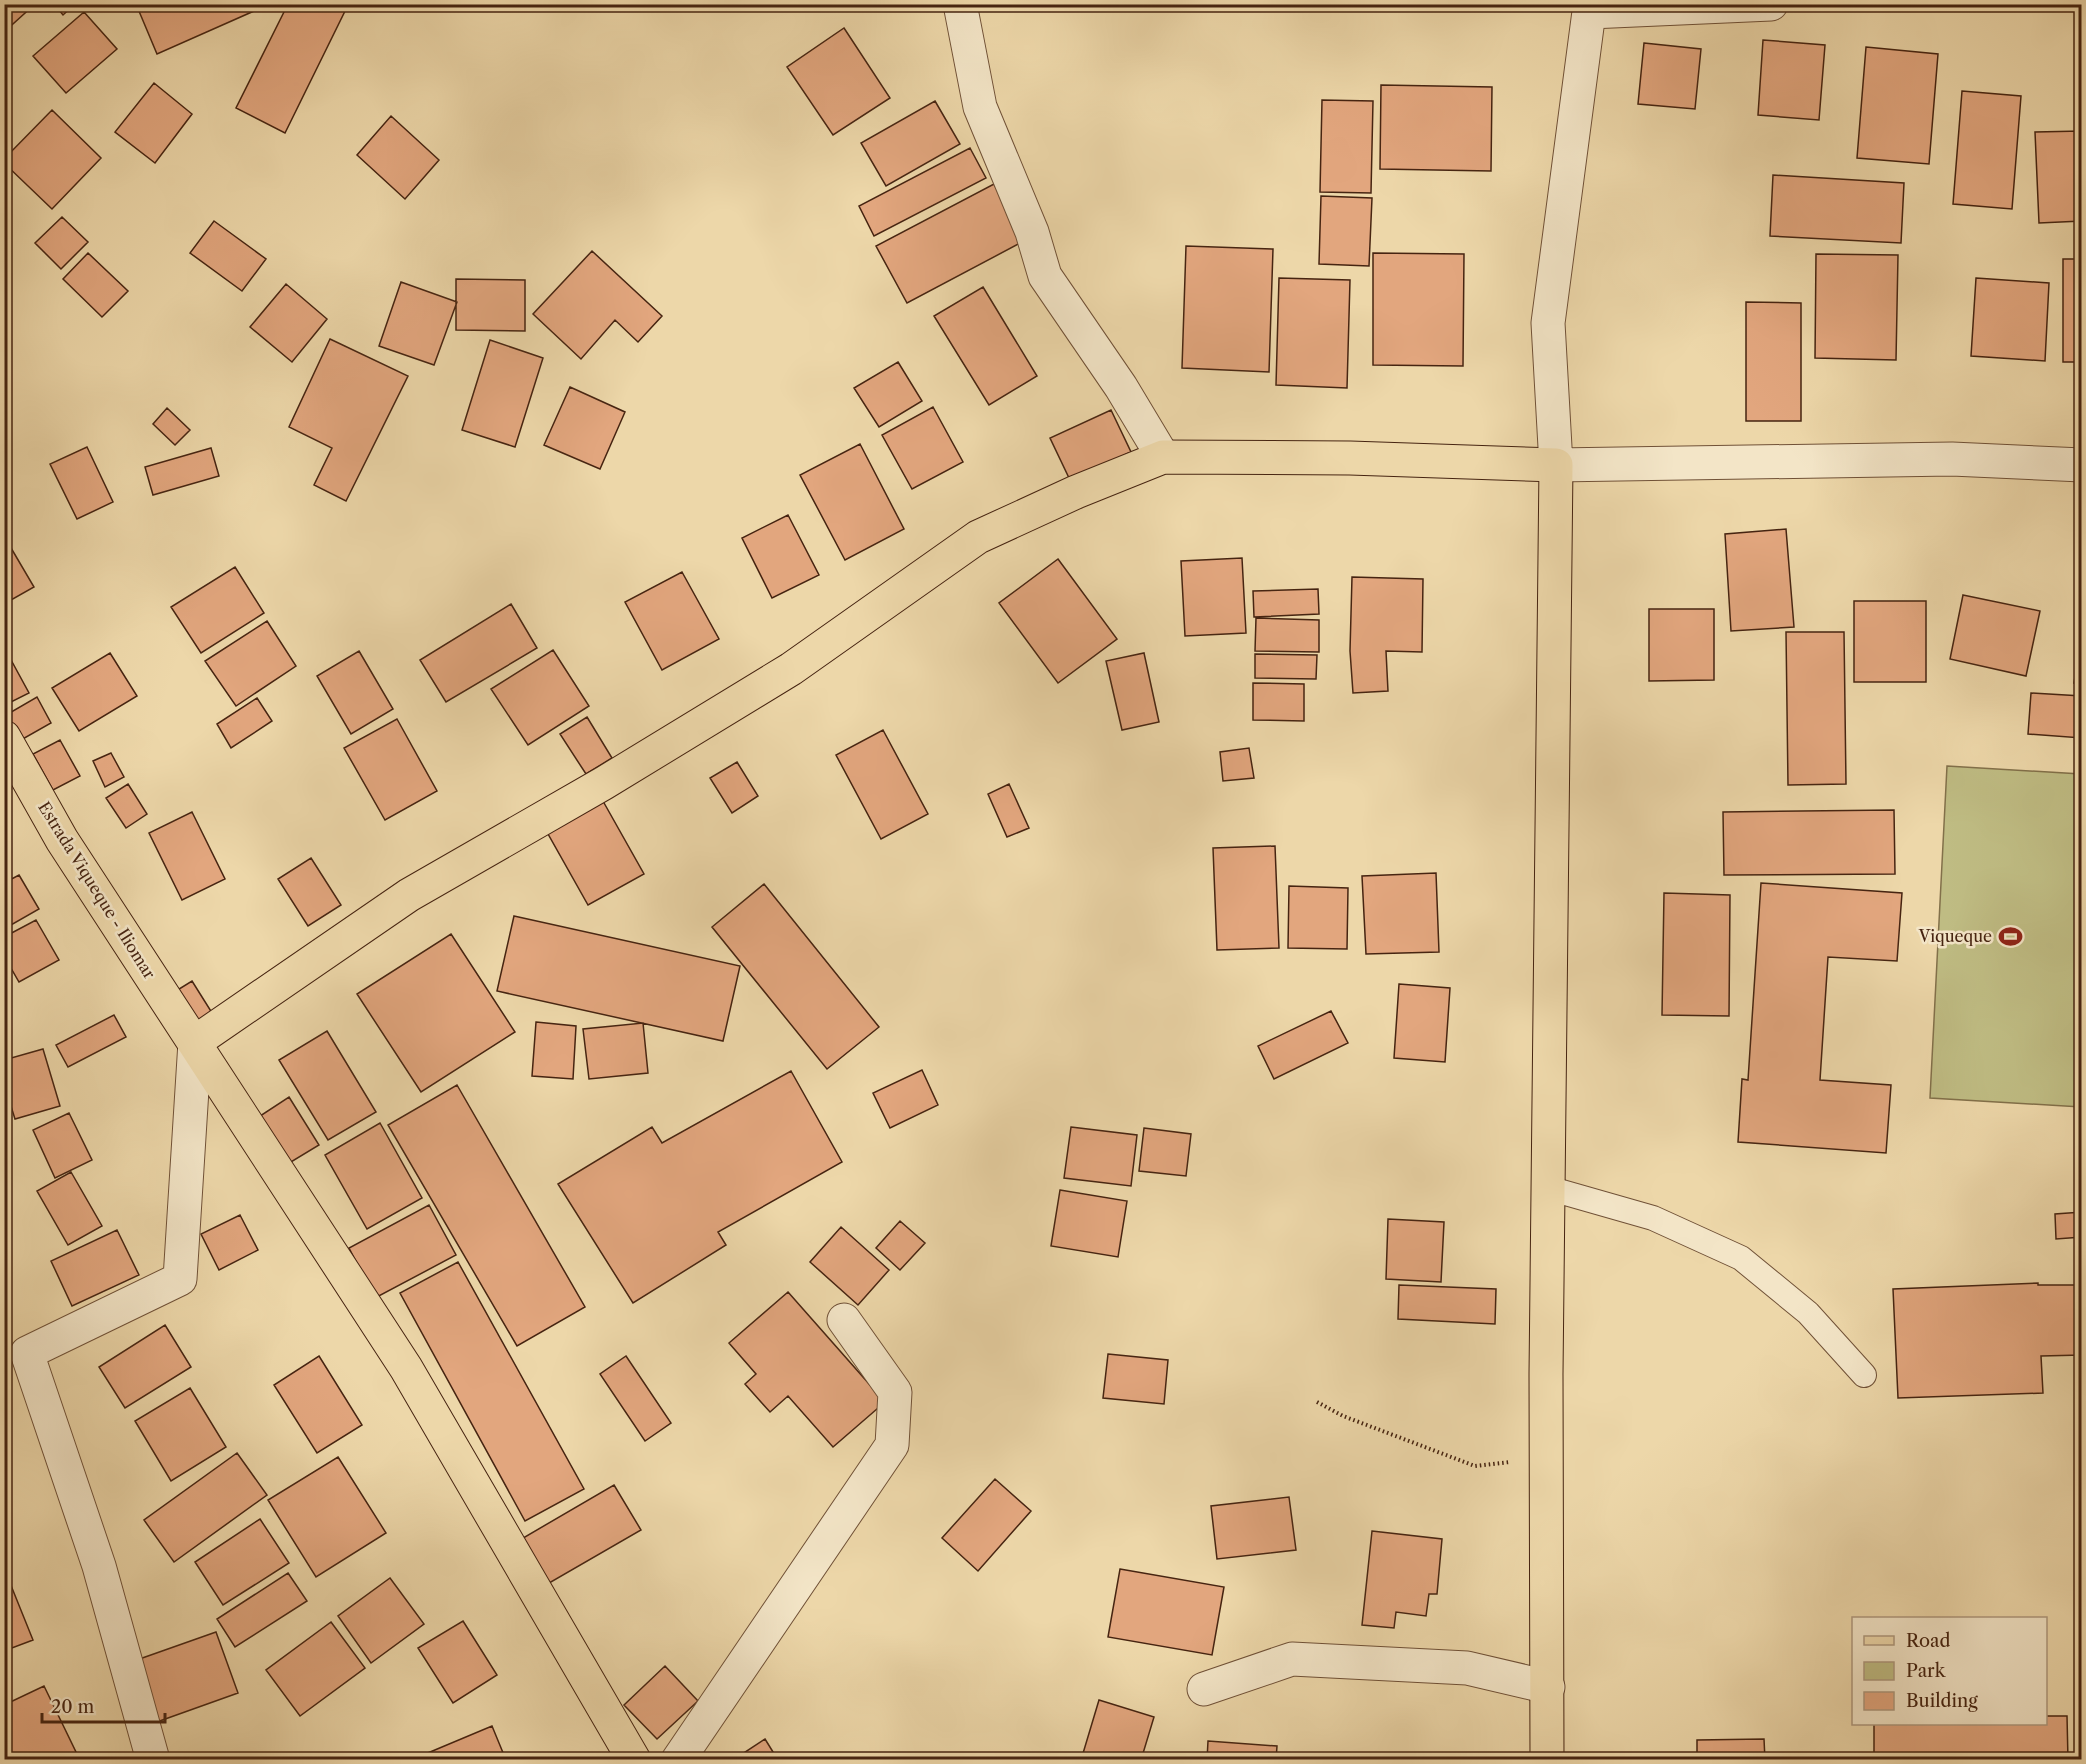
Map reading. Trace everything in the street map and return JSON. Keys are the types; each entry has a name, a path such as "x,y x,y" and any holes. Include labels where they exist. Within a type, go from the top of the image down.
{"main road":[{"path":"195,1042 409,896 604,783 791,669 978,537 1076,492 1163,458 1350,458 1556,465 1548,1188 1547,1760"},
{"name":"Estrada Viqueque - Iliomar","path":"4,736 62,840 406,1368 634,1760"}],"street":[{"path":"960,4 980,107 1032,232 1045,276 1121,387 1163,458"},
{"path":"1771,4 1590,8 1548,323 1556,465 1953,459 2082,465"},
{"path":"153,1760 99,1566 27,1353 180,1279 195,1042"},
{"path":"678,1760 892,1445 895,1392 844,1320"},
{"path":"1204,1689 1292,1659 1467,1668 1548,1687"}],"lane":[{"path":"1548,1188 1653,1218 1741,1258 1808,1313 1864,1375"}],"path":[{"path":"1317,1401 1343,1416 1475,1466 1547,1459"}],"green space":[{"name":"Viqueque","path":"1947,766 2081,774 2081,1107 1930,1098"}],"building":[{"path":"4,4 35,4 4,32"},
{"path":"54,4 75,4 63,15"},
{"path":"136,4 251,4 254,11 157,54"},
{"path":"288,4 342,4 347,7 285,133 236,108"},
{"path":"84,12 117,49 66,93 33,56"},
{"path":"844,28 890,98 833,135 787,67"},
{"path":"1763,40 1825,45 1819,120 1758,115"},
{"path":"1644,43 1701,49 1695,109 1638,104"},
{"path":"1866,47 1938,54 1929,164 1857,158"},
{"path":"154,83 192,114 155,163 115,132"},
{"path":"1381,85 1492,87 1491,171 1380,169"},
{"path":"1962,91 2021,96 2012,209 1953,204"},
{"path":"1322,100 1373,101 1371,193 1320,192"},
{"path":"935,101 960,144 886,186 861,143"},
{"path":"52,110 101,158 52,209 4,163 4,159"},
{"path":"391,116 439,160 405,199 357,155"},
{"path":"2082,131 2082,221 2039,223 2035,132"},
{"path":"970,148 986,178 874,236 859,206"},
{"path":"1773,175 1904,183 1901,243 1770,236"},
{"path":"994,184 1024,241 907,303 876,246"},
{"path":"1321,196 1372,198 1369,266 1319,264"},
{"path":"62,217 88,242 61,269 35,243"},
{"path":"214,221 266,259 242,291 190,253"},
{"path":"1186,246 1273,249 1269,372 1182,368"},
{"path":"592,251 662,316 638,342 615,320 581,359 533,314"},
{"path":"88,253 128,291 102,317 63,279"},
{"path":"1373,253 1464,254 1463,366 1373,365"},
{"path":"1816,254 1898,255 1896,360 1815,358"},
{"path":"2063,259 2082,259 2082,362 2063,362"},
{"path":"1279,278 1350,280 1347,388 1276,385"},
{"path":"1976,278 2049,283 2045,361 1971,356"},
{"path":"456,279 525,280 525,331 456,330"},
{"path":"401,282 457,302 434,365 379,346"},
{"path":"286,284 327,319 292,362 250,327"},
{"path":"983,287 1037,376 989,405 934,316"},
{"path":"1746,302 1801,303 1801,421 1746,421"},
{"path":"330,339 408,376 346,501 314,485 332,448 289,427"},
{"path":"490,340 543,358 515,447 462,430"},
{"path":"898,362 922,401 879,427 854,388"},
{"path":"570,387 625,412 600,469 544,445"},
{"path":"933,407 963,462 912,489 882,435"},
{"path":"167,408 190,430 175,445 153,424"},
{"path":"1111,410 1131,452 1070,480 1050,438"},
{"path":"860,444 904,529 845,560 800,475"},
{"path":"87,447 113,502 77,519 50,464"},
{"path":"211,448 219,476 153,495 145,467"},
{"path":"788,515 819,575 772,598 742,538"},
{"path":"1786,529 1794,627 1731,631 1725,534"},
{"path":"4,536 34,587 4,604"},
{"path":"1242,558 1246,633 1185,636 1181,561"},
{"path":"1058,559 1117,639 1058,683 999,603"},
{"path":"235,567 264,613 201,653 171,607"},
{"path":"682,572 719,639 662,670 625,602"},
{"path":"1352,577 1423,579 1422,652 1386,651 1388,691 1353,693 1350,651"},
{"path":"1318,589 1319,614 1254,617 1253,591"},
{"path":"1963,595 2040,611 2026,676 1950,659"},
{"path":"1854,601 1926,601 1926,682 1854,682"},
{"path":"511,604 537,648 446,702 420,660"},
{"path":"1649,609 1714,609 1714,680 1649,681"},
{"path":"1256,618 1319,620 1319,652 1255,651"},
{"path":"267,621 296,666 236,706 205,661"},
{"path":"2082,630 2082,684 2074,683"},
{"path":"1786,632 1844,632 1846,784 1788,785"},
{"path":"4,647 29,693 5,705 4,705"},
{"path":"553,650 589,706 528,745 491,689"},
{"path":"359,651 393,709 351,734 317,676"},
{"path":"110,653 137,696 79,731 52,688"},
{"path":"1144,653 1159,722 1122,730 1106,661"},
{"path":"1255,654 1317,655 1316,679 1255,678"},
{"path":"1253,683 1304,684 1304,721 1253,720"},
{"path":"2031,693 2082,696 2082,738 2028,734"},
{"path":"37,697 51,723 21,740 6,715"},
{"path":"257,698 272,721 231,748 217,724"},
{"path":"587,717 612,758 586,774 560,734"},
{"path":"397,719 437,791 385,820 344,748"},
{"path":"883,730 928,814 881,839 836,755"},
{"path":"60,740 80,776 53,790 33,754"},
{"path":"1249,748 1254,778 1223,781 1220,752"},
{"path":"111,753 124,777 105,787 93,761"},
{"path":"737,762 758,796 732,813 710,778"},
{"path":"128,784 147,814 126,828 106,798"},
{"path":"1009,784 1029,828 1007,837 988,794"},
{"path":"599,794 644,874 588,905 543,825"},
{"path":"1894,810 1895,874 1724,875 1723,812"},
{"path":"192,812 225,879 182,900 149,833"},
{"path":"1275,846 1279,948 1217,950 1213,848"},
{"path":"311,858 341,905 308,926 278,879"},
{"path":"1436,873 1439,952 1366,954 1362,876"},
{"path":"19,875 39,909 4,929 4,883"},
{"path":"1761,883 1902,893 1897,961 1828,957 1820,1080 1891,1085 1886,1153 1738,1142 1742,1079 1748,1080"},
{"path":"764,884 879,1027 827,1069 712,927"},
{"path":"1289,886 1348,888 1347,949 1288,948"},
{"path":"1664,893 1730,895 1729,1016 1662,1015"},
{"path":"514,916 740,966 723,1041 497,991"},
{"path":"36,920 59,960 19,982 4,956 4,937"},
{"path":"451,934 515,1032 421,1092 357,994"},
{"path":"192,981 214,1016 194,1028 171,994"},
{"path":"1399,984 1450,988 1445,1062 1394,1058"},
{"path":"1331,1011 1348,1043 1274,1079 1258,1046"},
{"path":"114,1015 126,1037 68,1067 56,1045"},
{"path":"536,1022 576,1026 573,1079 532,1076"},
{"path":"643,1023 648,1073 589,1079 583,1029"},
{"path":"327,1031 376,1112 328,1140 279,1060"},
{"path":"43,1049 60,1106 15,1119 4,1084 4,1060"},
{"path":"922,1070 938,1105 890,1128 873,1093"},
{"path":"791,1071 842,1162 718,1232 726,1245 633,1303 558,1184 652,1127 662,1143"},
{"path":"457,1085 585,1307 517,1346 388,1125"},
{"path":"289,1097 319,1145 286,1165 257,1118"},
{"path":"69,1113 92,1160 55,1178 33,1130"},
{"path":"380,1123 422,1198 367,1229 325,1155"},
{"path":"1071,1127 1137,1135 1131,1186 1064,1178"},
{"path":"1144,1128 1191,1134 1186,1176 1139,1171"},
{"path":"71,1172 102,1226 68,1245 37,1191"},
{"path":"1060,1190 1127,1201 1118,1257 1051,1246"},
{"path":"429,1205 456,1255 375,1298 349,1248"},
{"path":"2082,1212 2082,1237 2056,1239 2055,1214"},
{"path":"240,1215 258,1250 219,1270 201,1234"},
{"path":"1388,1219 1444,1222 1441,1282 1386,1279"},
{"path":"900,1221 925,1243 900,1270 876,1248"},
{"path":"841,1227 889,1270 858,1305 810,1262"},
{"path":"117,1230 139,1275 72,1306 51,1261"},
{"path":"458,1262 584,1489 525,1521 400,1293"},
{"path":"2038,1283 2038,1285 2082,1285 2082,1355 2041,1356 2043,1393 1898,1398 1893,1289"},
{"path":"1399,1285 1496,1289 1495,1324 1398,1319"},
{"path":"788,1292 885,1402 833,1447 788,1396 770,1412 745,1384 756,1374 729,1343"},
{"path":"165,1325 191,1367 125,1408 99,1367"},
{"path":"1108,1354 1168,1360 1164,1404 1103,1398"},
{"path":"319,1356 362,1425 317,1453 274,1385"},
{"path":"626,1356 671,1423 645,1441 600,1374"},
{"path":"190,1388 226,1447 171,1481 135,1421"},
{"path":"237,1453 267,1495 174,1562 144,1520"},
{"path":"338,1457 386,1533 316,1577 268,1500"},
{"path":"995,1479 1031,1511 978,1571 942,1538"},
{"path":"614,1485 641,1530 544,1586 518,1541"},
{"path":"1289,1497 1296,1550 1217,1559 1211,1506"},
{"path":"260,1519 289,1563 223,1605 195,1562"},
{"path":"1372,1531 1442,1539 1437,1594 1429,1594 1426,1616 1396,1612 1394,1628 1362,1625"},
{"path":"1120,1569 1224,1587 1212,1655 1108,1637"},
{"path":"288,1573 307,1601 235,1647 217,1619"},
{"path":"390,1578 424,1624 371,1663 338,1616"},
{"path":"10,1583 33,1640 4,1651 4,1585"},
{"path":"463,1621 497,1675 453,1703 418,1648"},
{"path":"331,1622 365,1668 300,1716 266,1670"},
{"path":"216,1632 238,1693 154,1723 131,1662"},
{"path":"665,1666 698,1701 657,1739 624,1705"},
{"path":"44,1686 76,1752 60,1760 11,1760 4,1745 4,1705"},
{"path":"1099,1700 1154,1717 1141,1760 1081,1760"},
{"path":"2047,1716 2067,1716 2068,1760 1874,1760 1874,1725 2047,1725"},
{"path":"492,1726 506,1760 411,1760"},
{"path":"765,1739 778,1760 733,1760"},
{"path":"1764,1739 1765,1760 1697,1760 1697,1740"},
{"path":"1208,1741 1277,1746 1276,1760 1207,1760"}],"place":[{"name":"Viqueque","path":"2010,936"}]}
